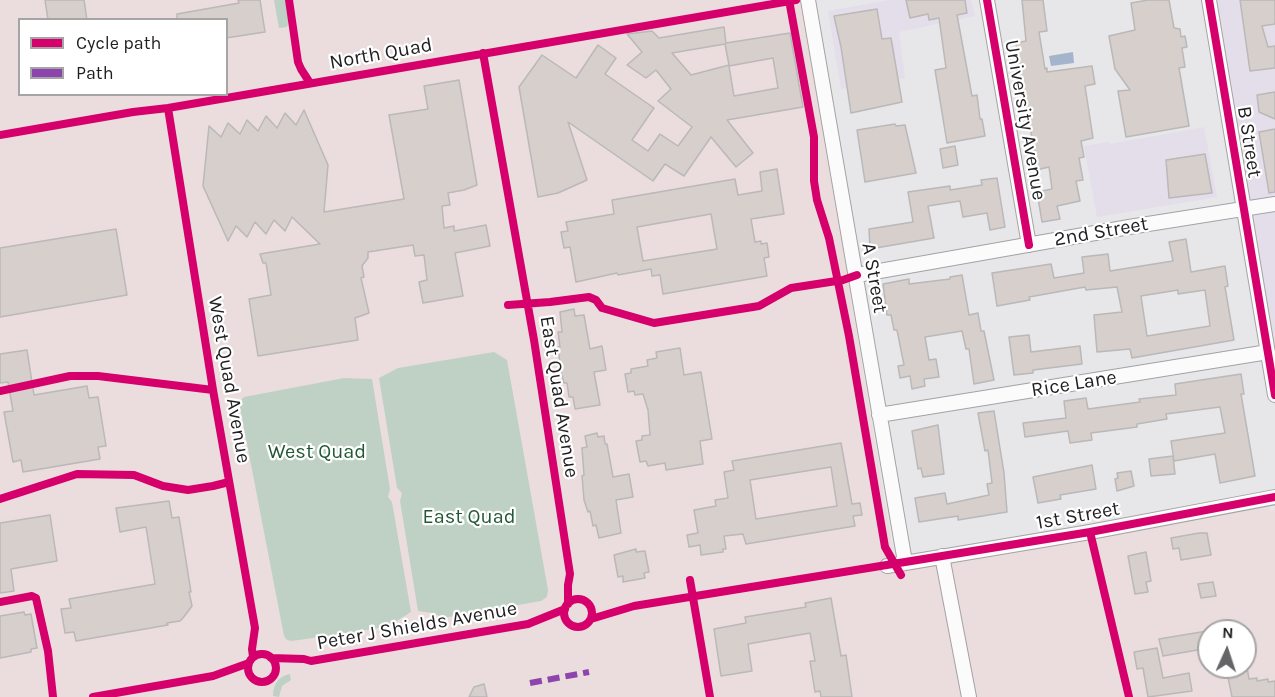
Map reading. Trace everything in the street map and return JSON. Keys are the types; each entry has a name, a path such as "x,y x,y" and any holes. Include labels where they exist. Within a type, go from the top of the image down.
{"street":[{"name":"A Street","path":"808,0 857,275 904,562"},
{"name":"University Avenue","path":"987,0 1029,245"},
{"name":"B Street","path":"1209,0 1275,395"},
{"name":"2nd Street","path":"857,275 1275,204"},
{"name":"Rice Lane","path":"879,414 1268,352"},
{"name":"1st Street","path":"886,566 1090,532 1275,497"},
{"path":"942,556 969,697"}],"shaded area":[{"path":"0,0 806,0 853,273 847,274 894,557 1267,495 1270,511 1275,510 1275,697 0,697"},
{"path":"889,0 971,0 975,16 899,32 905,78 841,89 828,11"},
{"path":"1209,0 1275,0 1275,386"},
{"path":"1204,127 1217,197 1097,217 1084,146 1109,142 1110,144"}],"green space":[{"path":"274,0 285,0 289,21 287,27 279,28"},
{"name":"East Quad","path":"494,352 507,360 548,590 547,597 541,601 443,618 433,613 418,611 400,501 402,493 397,488 379,378 398,368"},
{"name":"West Quad","path":"344,378 372,379 390,489 388,497 392,502 411,612 387,627 287,640 284,636 239,402 244,397"},
{"path":"290,674 291,680 282,686 279,697 273,696 277,682"}],"water":[{"path":"1073,52 1074,63 1051,66 1049,56"}],"building":[{"path":"45,0 84,0 87,18 48,18"},
{"path":"238,0 260,0 265,32 228,38 228,18 177,18 177,14 239,3"},
{"path":"906,0 965,0 967,13 957,15 972,96 977,95 985,136 947,143 935,70 946,68 939,18 929,20 928,14 910,18"},
{"path":"1022,0 1043,0 1047,31 1039,32 1047,72 1092,66 1095,84 1085,86 1093,138 1081,141 1084,157 1079,158 1083,180 1076,181 1080,201 1057,206 1060,219 1042,222 1037,192 1052,189 1049,167 1036,170 1018,65 1016,43 1026,41"},
{"path":"1169,0 1174,28 1180,29 1181,37 1185,36 1187,47 1182,48 1185,67 1179,68 1189,126 1126,137 1118,91 1130,90 1115,69 1109,36 1135,30 1131,3"},
{"path":"1240,0 1275,0 1275,24 1262,26 1268,47 1275,46 1275,68 1250,71"},
{"path":"877,9 882,39 891,38 902,102 851,113 834,16"},
{"path":"724,27 726,43 790,33 803,107 727,120 753,153 736,167 711,137 684,176 665,164 653,181 568,122 587,180 558,193 538,197 519,87 542,55 576,78 598,45 616,58 605,74 654,108 632,140 648,151 660,134 678,146 692,127 658,101 671,89 656,70 646,78 627,65 642,52 627,34 652,31 659,38","holes":["725,44 729,65 691,75 672,53","773,58 778,88 734,96 729,66"]},
{"path":"459,80 477,185 448,193 450,205 442,206 444,228 454,226 454,231 486,225 490,246 455,253 463,296 423,303 419,282 427,280 424,255 415,256 413,245 368,252 368,258 362,266 364,277 361,278 369,313 355,318 358,340 258,356 249,299 271,295 266,263 263,263 260,254 320,244 292,217 285,231 274,220 266,234 255,222 247,237 236,226 228,241 203,186 209,126 221,137 228,123 240,134 247,120 258,131 266,116 277,128 285,113 296,125 304,110 328,165 324,212 404,199 389,115 428,109 424,86"},
{"path":"1275,92 1275,119 1259,112 1257,95"},
{"path":"895,124 896,126 905,125 916,173 865,182 857,130"},
{"path":"1275,129 1275,192 1269,193 1259,132"},
{"path":"955,146 958,165 943,168 940,149"},
{"path":"1205,154 1212,193 1169,198 1166,160"},
{"path":"777,169 784,214 751,219 755,242 767,243 769,257 764,258 767,276 663,294 660,275 652,276 651,269 618,275 617,273 576,282 570,247 564,248 561,232 568,231 566,222 614,214 612,200 735,179 738,195 762,191 760,172","holes":["711,214 717,249 643,261 637,227"]},
{"path":"997,178 1005,227 990,230 987,213 963,217 960,201 928,206 934,238 870,249 869,229 913,222 908,192 950,186 950,190 982,185 981,180"},
{"path":"116,229 127,295 0,317 0,248"},
{"path":"1186,239 1191,272 1225,266 1228,286 1225,287 1234,340 1132,358 1130,349 1097,352 1094,315 1122,312 1117,287 1086,290 1085,287 1029,297 1030,300 997,306 992,273 1051,264 1054,278 1084,273 1082,257 1108,254 1110,271 1173,261 1169,242","holes":["1178,290 1178,294 1205,290 1210,326 1147,336 1141,296"]},
{"path":"962,275 969,315 978,313 994,380 974,384 969,349 966,349 962,331 925,337 929,360 936,359 939,377 924,379 925,386 912,389 910,376 900,378 898,366 904,365 897,330 894,330 891,315 887,315 883,284 909,279 909,284 950,279 950,277"},
{"path":"574,309 575,316 584,315 590,349 602,346 606,370 594,372 600,405 575,409 573,397 569,397 567,383 564,383 558,347 560,347 558,332 562,332 560,312"},
{"path":"1029,335 1031,352 1080,346 1082,364 1033,370 1033,373 1014,375 1009,337"},
{"path":"680,348 684,375 701,372 712,439 700,441 703,464 666,470 665,463 648,466 646,461 640,462 636,441 642,440 642,436 650,435 648,410 643,394 635,395 634,391 628,392 625,374 631,373 631,369 648,366 647,360 657,358 656,352"},
{"path":"27,350 34,395 87,386 89,398 98,397 106,446 98,447 100,459 23,472 21,460 13,462 4,412 13,411 8,382 0,383 0,354"},
{"path":"1241,374 1244,394 1241,394 1255,476 1220,483 1215,454 1174,461 1171,441 1225,433 1220,407 1166,414 1167,419 1137,424 1137,427 1091,433 1092,440 1070,443 1068,431 1025,437 1023,423 1066,418 1064,401 1086,398 1088,409 1140,402 1139,399 1176,395 1175,384"},
{"path":"994,411 1004,473 1007,512 958,520 958,516 919,522 915,498 945,493 947,504 989,495 987,484 992,483 988,450 985,451 978,413"},
{"path":"938,425 944,474 923,477 921,468 918,469 912,431"},
{"path":"597,433 598,437 604,436 605,444 607,444 613,477 629,474 633,497 616,500 621,533 599,538 596,525 593,526 590,511 588,512 584,500 582,476 584,475 582,448 587,447 585,436"},
{"path":"841,443 852,504 860,503 862,515 853,516 855,526 746,544 743,534 724,536 726,549 723,549 723,552 701,555 700,545 689,547 687,535 698,533 694,510 716,506 715,500 728,498 724,472 734,470 732,461","holes":["831,467 837,506 756,519 750,480"]},
{"path":"1173,456 1175,474 1151,476 1149,459"},
{"path":"1092,465 1096,489 1060,495 1061,499 1038,503 1033,477"},
{"path":"1131,471 1134,486 1117,491 1115,479 1118,478 1117,473"},
{"path":"169,501 172,518 179,517 192,606 180,621 167,623 168,625 76,641 74,632 65,633 61,609 71,608 69,599 155,584 146,527 120,532 116,508"},
{"path":"50,515 57,561 11,569 14,591 0,593 0,523"},
{"path":"1207,533 1211,555 1181,560 1179,548 1173,549 1171,538"},
{"path":"636,549 636,552 645,551 649,572 644,573 645,578 623,582 623,576 618,577 614,555"},
{"path":"1146,552 1151,581 1146,582 1148,592 1135,594 1128,556"},
{"path":"1213,582 1216,596 1201,598 1198,584"},
{"path":"831,598 841,656 846,655 852,697 821,697 820,691 815,692 810,661 815,661 810,633 748,644 752,671 721,676 714,629 746,623 745,617 806,607 805,603"},
{"path":"24,612 25,615 31,614 37,648 31,649 31,652 0,658 0,616"},
{"path":"1197,633 1197,650 1163,656 1159,639"},
{"path":"1157,648 1163,678 1189,673 1192,691 1148,697 1143,668 1137,669 1134,652"},
{"path":"1228,679 1275,681 1275,697 1232,697"},
{"path":"484,684 487,697 469,697 474,687"}],"marked path":[{"path":"530,683 589,672"}],"cycle path":[{"path":"289,0 298,62 310,83"},
{"path":"789,0 814,137 814,181 817,200 829,238 849,336 885,547 901,575"},
{"name":"North Quad","path":"0,135 796,0"},
{"path":"987,0 1029,245"},
{"path":"1209,0 1275,395"},
{"name":"East Quad Avenue","path":"483,53 534,340 570,574 568,604"},
{"name":"West Quad Avenue","path":"168,108 213,390 255,628 253,657"},
{"path":"508,305 589,297 596,300 602,308 654,323 759,306 791,288 843,280 857,275"},
{"name":"West Quad Avenue","path":"0,391 70,376 98,376 213,390"},
{"path":"0,499 77,474 134,475 163,486 188,490 229,482"},
{"path":"591,619 634,606 1090,532 1275,497"},
{"path":"1090,532 1129,697"},
{"path":"690,580 710,697"},
{"path":"0,602 32,596 36,598 48,651 53,697"},
{"path":"578,599 588,603 592,613 588,623 578,627 568,623 564,613 568,603 578,599"},
{"name":"Peter J Shields Avenue","path":"271,658 311,661 528,624 565,609"},
{"path":"262,654 272,658 276,668 272,678 262,682 252,678 248,668 252,658 262,654"},
{"path":"93,697 213,676 249,663"}]}
